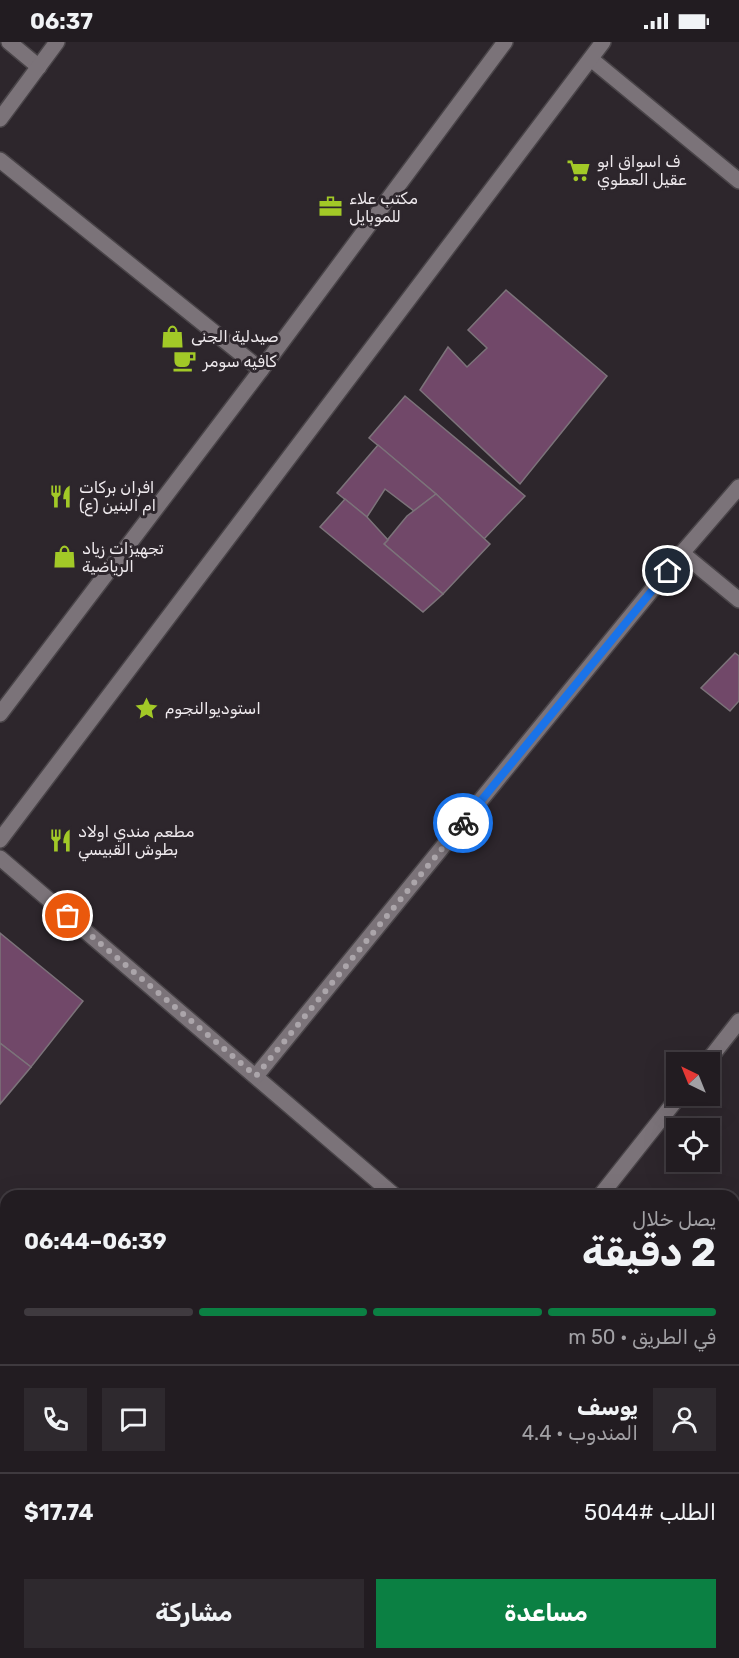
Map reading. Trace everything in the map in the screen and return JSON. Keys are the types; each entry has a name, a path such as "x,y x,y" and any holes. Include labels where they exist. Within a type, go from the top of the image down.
{"street":[{"path":"9,42 39,67"},
{"path":"0,119 57,42"},
{"path":"0,714 261,370 505,42"},
{"path":"0,840 597,48 739,181"},
{"path":"0,160 261,370"},
{"path":"256,1076 682,553 739,487"},
{"path":"682,553 739,600"},
{"path":"0,858 388,1190"},
{"path":"715,1052 739,1022"},
{"path":"605,1190 671,1106"}],"building":[{"path":"506,290 607,376 520,484 420,390 448,347 467,367 487,348 468,330"},
{"path":"405,396 525,496 484,539 436,494 369,438"},
{"path":"378,445 436,494 414,511 385,489 367,517 337,493"},
{"path":"436,494 490,544 443,594 384,544 407,516"},
{"path":"345,499 367,517 388,540 384,544 443,594 423,612 320,527"},
{"path":"735,653 739,656 739,701 730,711 701,688"},
{"path":"0,933 83,1001 31,1067 0,1043"},
{"path":"0,1043 31,1067 0,1104"}],"way so far":[{"path":"68,916 256,1076 463,823"}],"place":[{"name":"ف اسواق ابو عقيل العطوي","path":"579,170"},
{"name":"مكتب علاء للموبايل","path":"331,207"},
{"name":"صيدلية الجنى","path":"173,336"},
{"name":"كافيه سومر","path":"185,361"},
{"name":"افران بركات ام البنين (ع)","path":"61,496"},
{"name":"تجهيزات زياد الرياضية","path":"64,557"},
{"name":"استوديوالنجوم","path":"147,708"},
{"name":"مطعم مندي اولاد بطوش القبيسي","path":"60,840"}],"route":[{"path":"463,823 668,571"}]}
